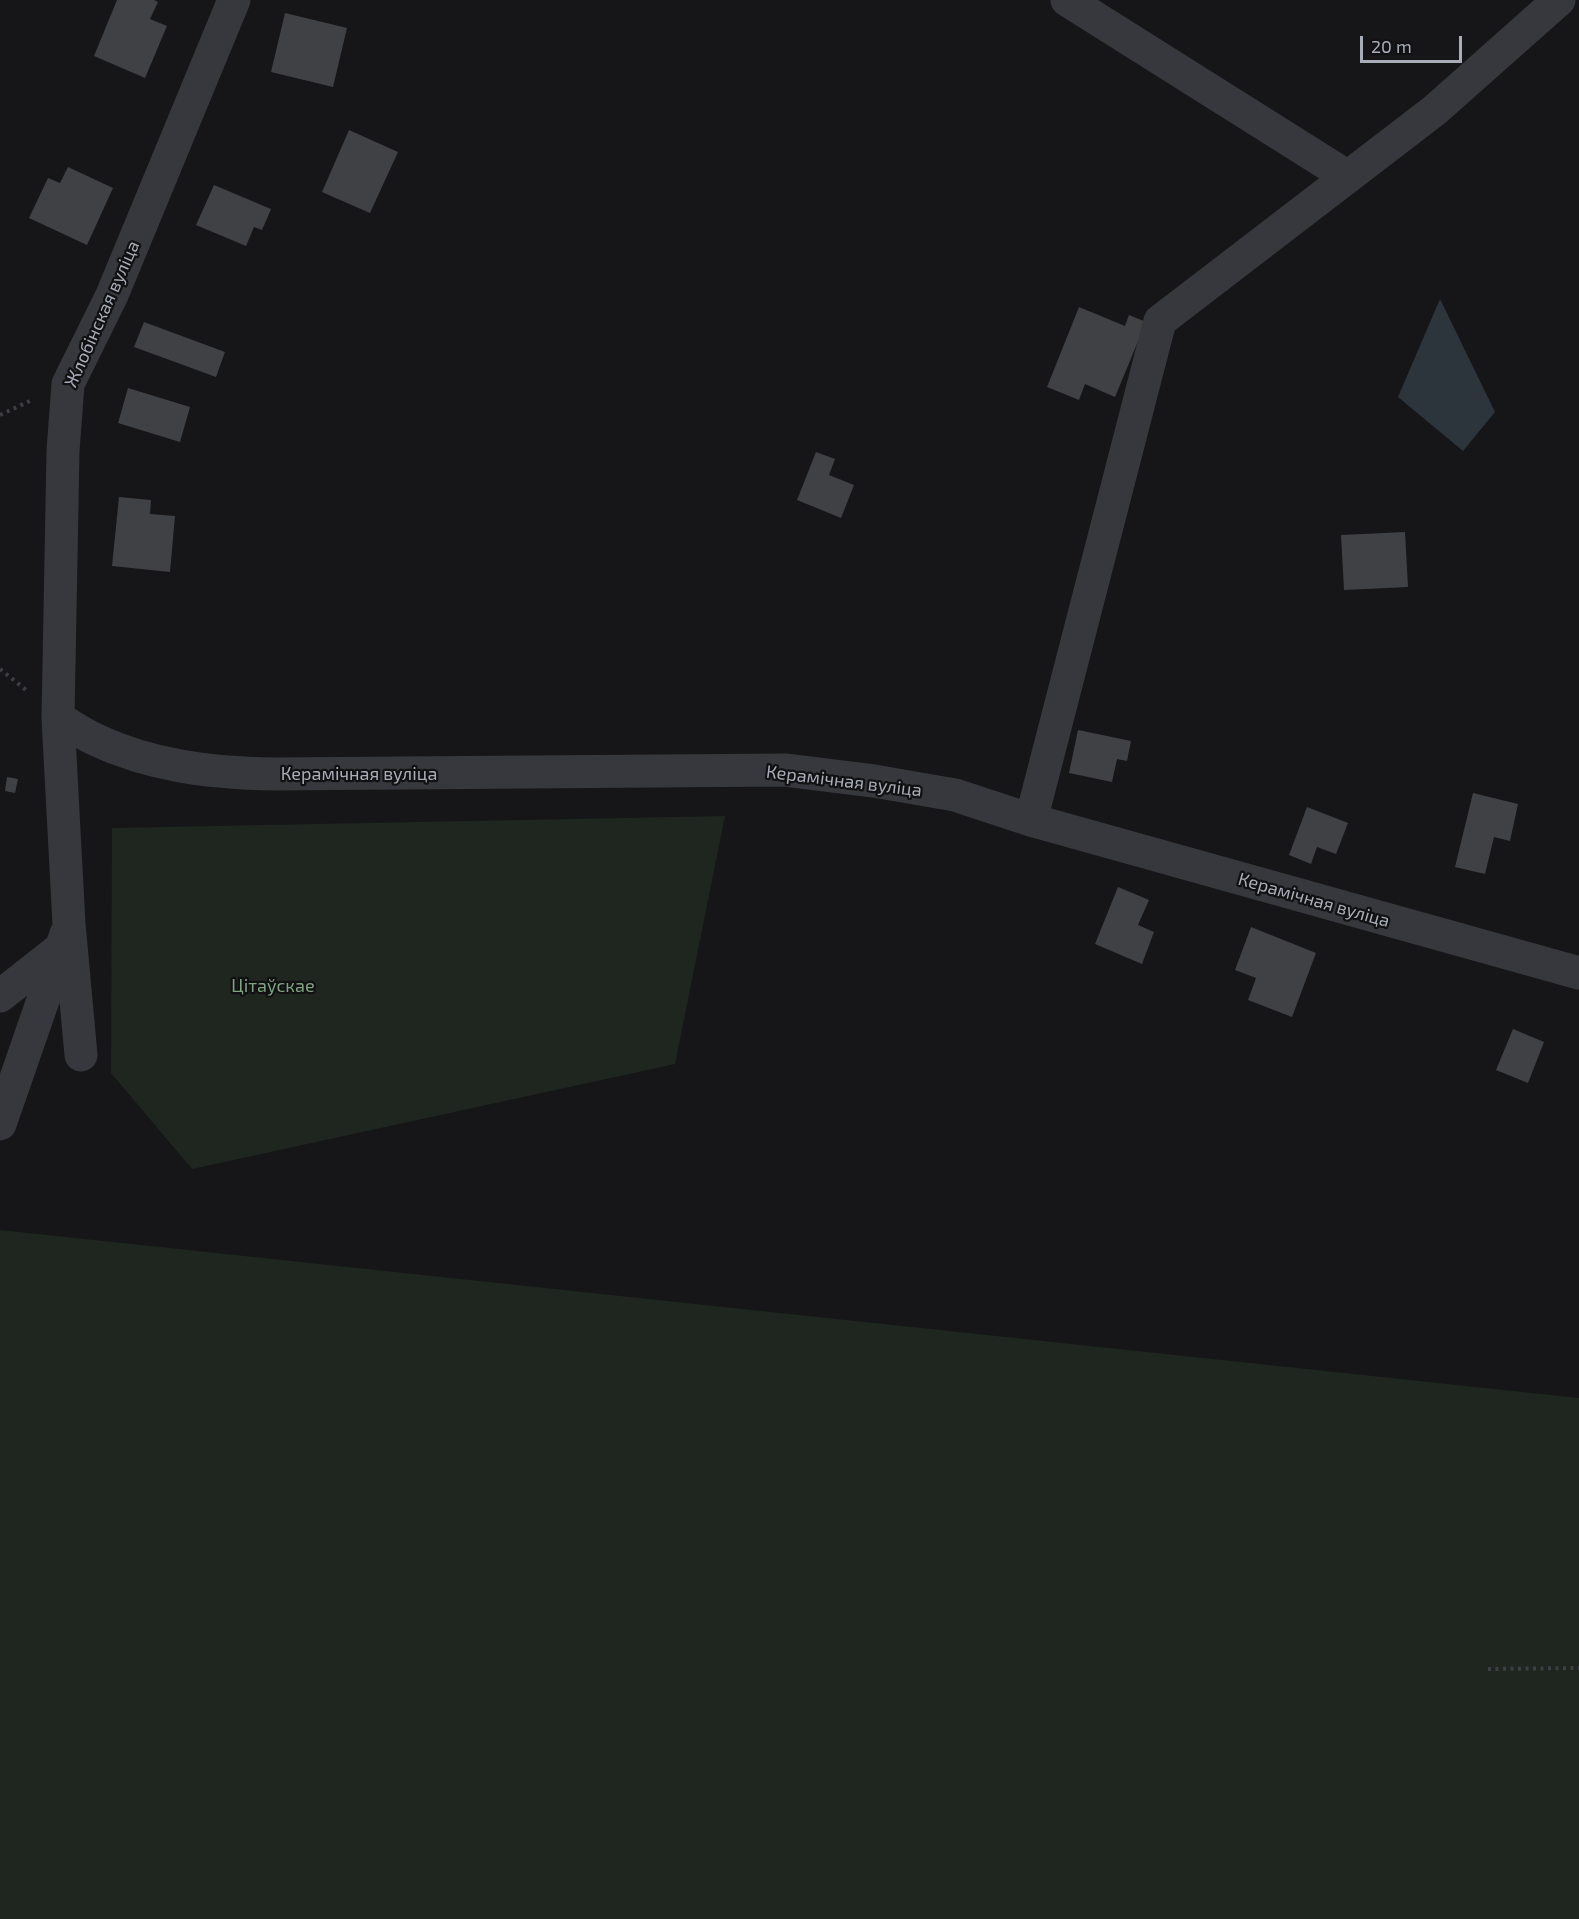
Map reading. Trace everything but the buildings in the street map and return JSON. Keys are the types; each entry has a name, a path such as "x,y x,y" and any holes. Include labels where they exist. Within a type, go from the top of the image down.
{"street":[{"name":"Жлобінская вуліца","path":"81,1055 65,936 58,718 63,451 68,384 112,295 234,0"},
{"path":"1068,0 1348,177"},
{"path":"1031,820 1160,321 1435,110 1558,0"},
{"name":"Керамічная вуліца","path":"58,718 93,739 124,751 179,767 225,773 785,770 955,795 1031,820 1579,973"},
{"path":"0,996 65,936"},
{"path":"0,1124 65,936"}],"path":[{"path":"1488,1669 1579,1668"}],"green space":[{"name":"Цітаўскае","path":"725,816 675,1064 192,1169 111,1073 112,828"},
{"path":"0,1230 1579,1398 1579,1919 0,1919"}],"shaded area":[{"path":"1440,299 1495,412 1463,451 1398,397"}]}
